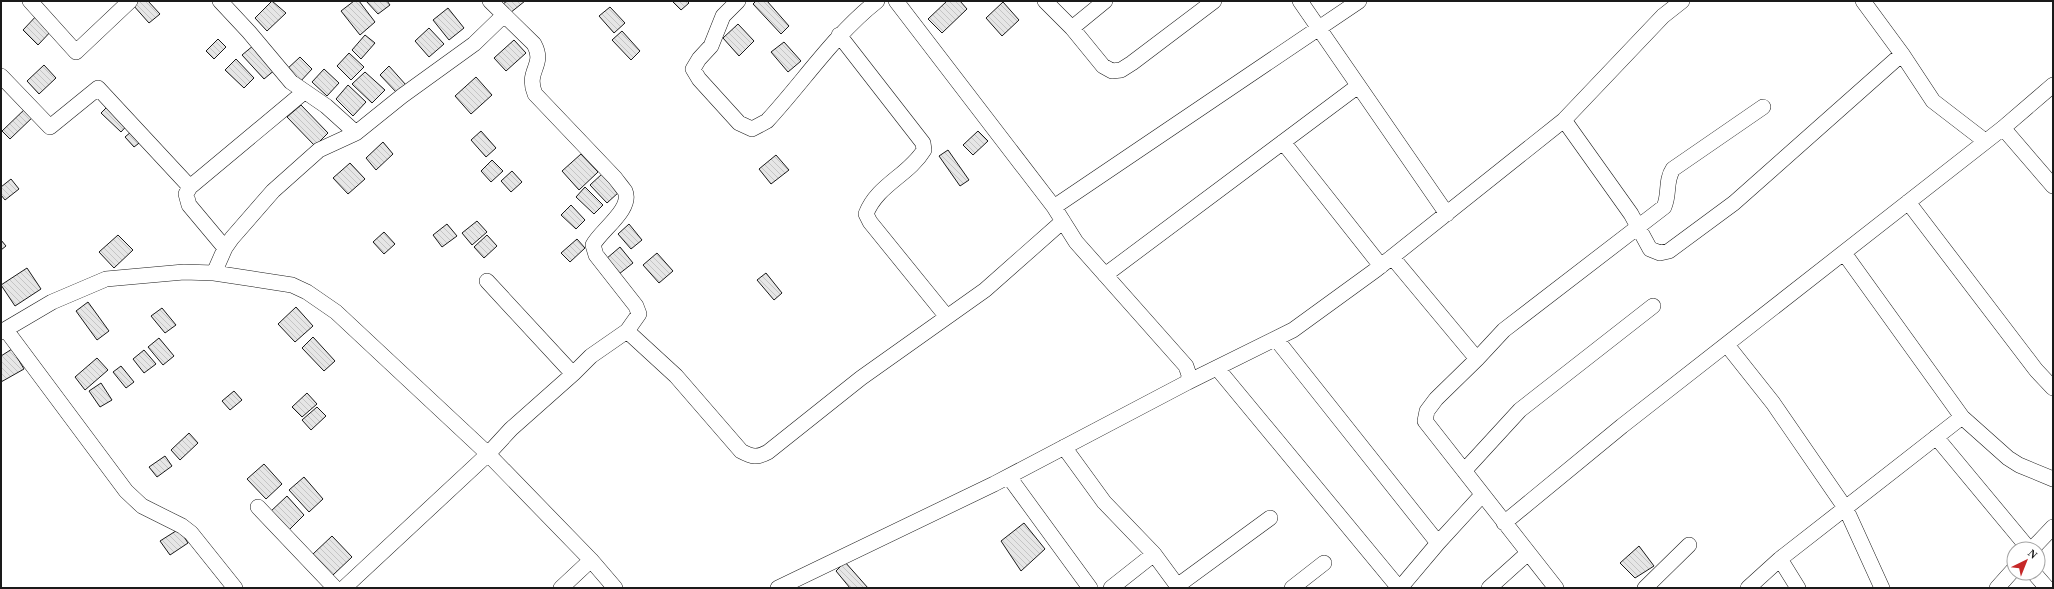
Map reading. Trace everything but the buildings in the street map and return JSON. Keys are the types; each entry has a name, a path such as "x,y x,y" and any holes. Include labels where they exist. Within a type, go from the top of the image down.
{"street":[{"path":"30,1 76,52 130,1"},
{"path":"220,1 249,32 291,82 326,106 356,134"},
{"path":"344,588 488,454 511,429 591,356 627,331 635,322 639,314 636,306 596,255 593,245 597,237 624,209 627,200 625,192 615,178 535,94 531,84 533,74 539,60 538,51 534,44 490,1"},
{"path":"738,1 723,16 711,46 699,59 693,69 699,79 739,123 752,129 767,121 783,104 839,35 877,1"},
{"path":"896,1 1054,207 1076,242 1186,366 1189,375 1188,382"},
{"path":"1045,1 1072,28 1103,66 1112,71 1121,70 1214,1"},
{"path":"1072,28 1106,1"},
{"path":"1300,1 1447,214"},
{"path":"1054,207 1359,1"},
{"path":"778,588 1008,476 1188,382 1293,330 1387,262 1564,120 1663,16 1682,1"},
{"path":"1863,1 1902,54 1933,101 1985,141"},
{"path":"214,273 225,248 273,191 319,150 356,134 402,96 474,44 504,15"},
{"path":"839,35 923,143 924,150 919,159 877,194 866,214 870,222 948,317"},
{"path":"1564,120 1639,227 1650,249 1660,253 1669,250 1734,203 1902,54"},
{"path":"1,76 50,127 98,88 190,187"},
{"path":"1504,523 1622,426 2003,128 2053,85"},
{"path":"1105,275 1358,86"},
{"path":"225,248 189,205 186,194 190,187 304,92"},
{"path":"1556,588 1425,421 1427,411 1436,399 1478,359 1504,330 1664,207 1668,198 1668,178 1673,170 1764,107"},
{"path":"2003,128 2053,186"},
{"path":"1283,142 1387,262 1478,359"},
{"path":"1908,202 2036,370 2053,388"},
{"path":"627,331 676,376 741,451 752,457 759,456 768,452 861,378 985,290 1063,221"},
{"path":"1844,253 1962,416 2013,461 2053,479"},
{"path":"235,588 191,533 182,526 142,506 126,491 4,331 52,302 106,279 184,272 214,273 292,285 307,292 336,312 488,454 591,560 615,588"},
{"path":"487,281 573,374"},
{"path":"1464,471 1520,410 1653,306"},
{"path":"1276,339 1438,543"},
{"path":"1727,345 1772,402 1846,509 1882,588"},
{"path":"1217,368 1400,588 1438,543 1482,495"},
{"path":"1748,588 1780,559 1846,509 1962,416"},
{"path":"1936,437 2022,541"},
{"path":"1064,447 1104,502 1154,554 1178,587 1270,518"},
{"path":"1008,476 1090,588"},
{"path":"258,507 335,588"},
{"path":"2040,541 2053,527"},
{"path":"1645,588 1689,544"},
{"path":"1489,588 1528,553"},
{"path":"1111,588 1154,554"},
{"path":"1780,559 1798,588"},
{"path":"561,588 591,560"},
{"path":"1292,588 1324,563"},
{"path":"1997,588 2006,578"}]}
